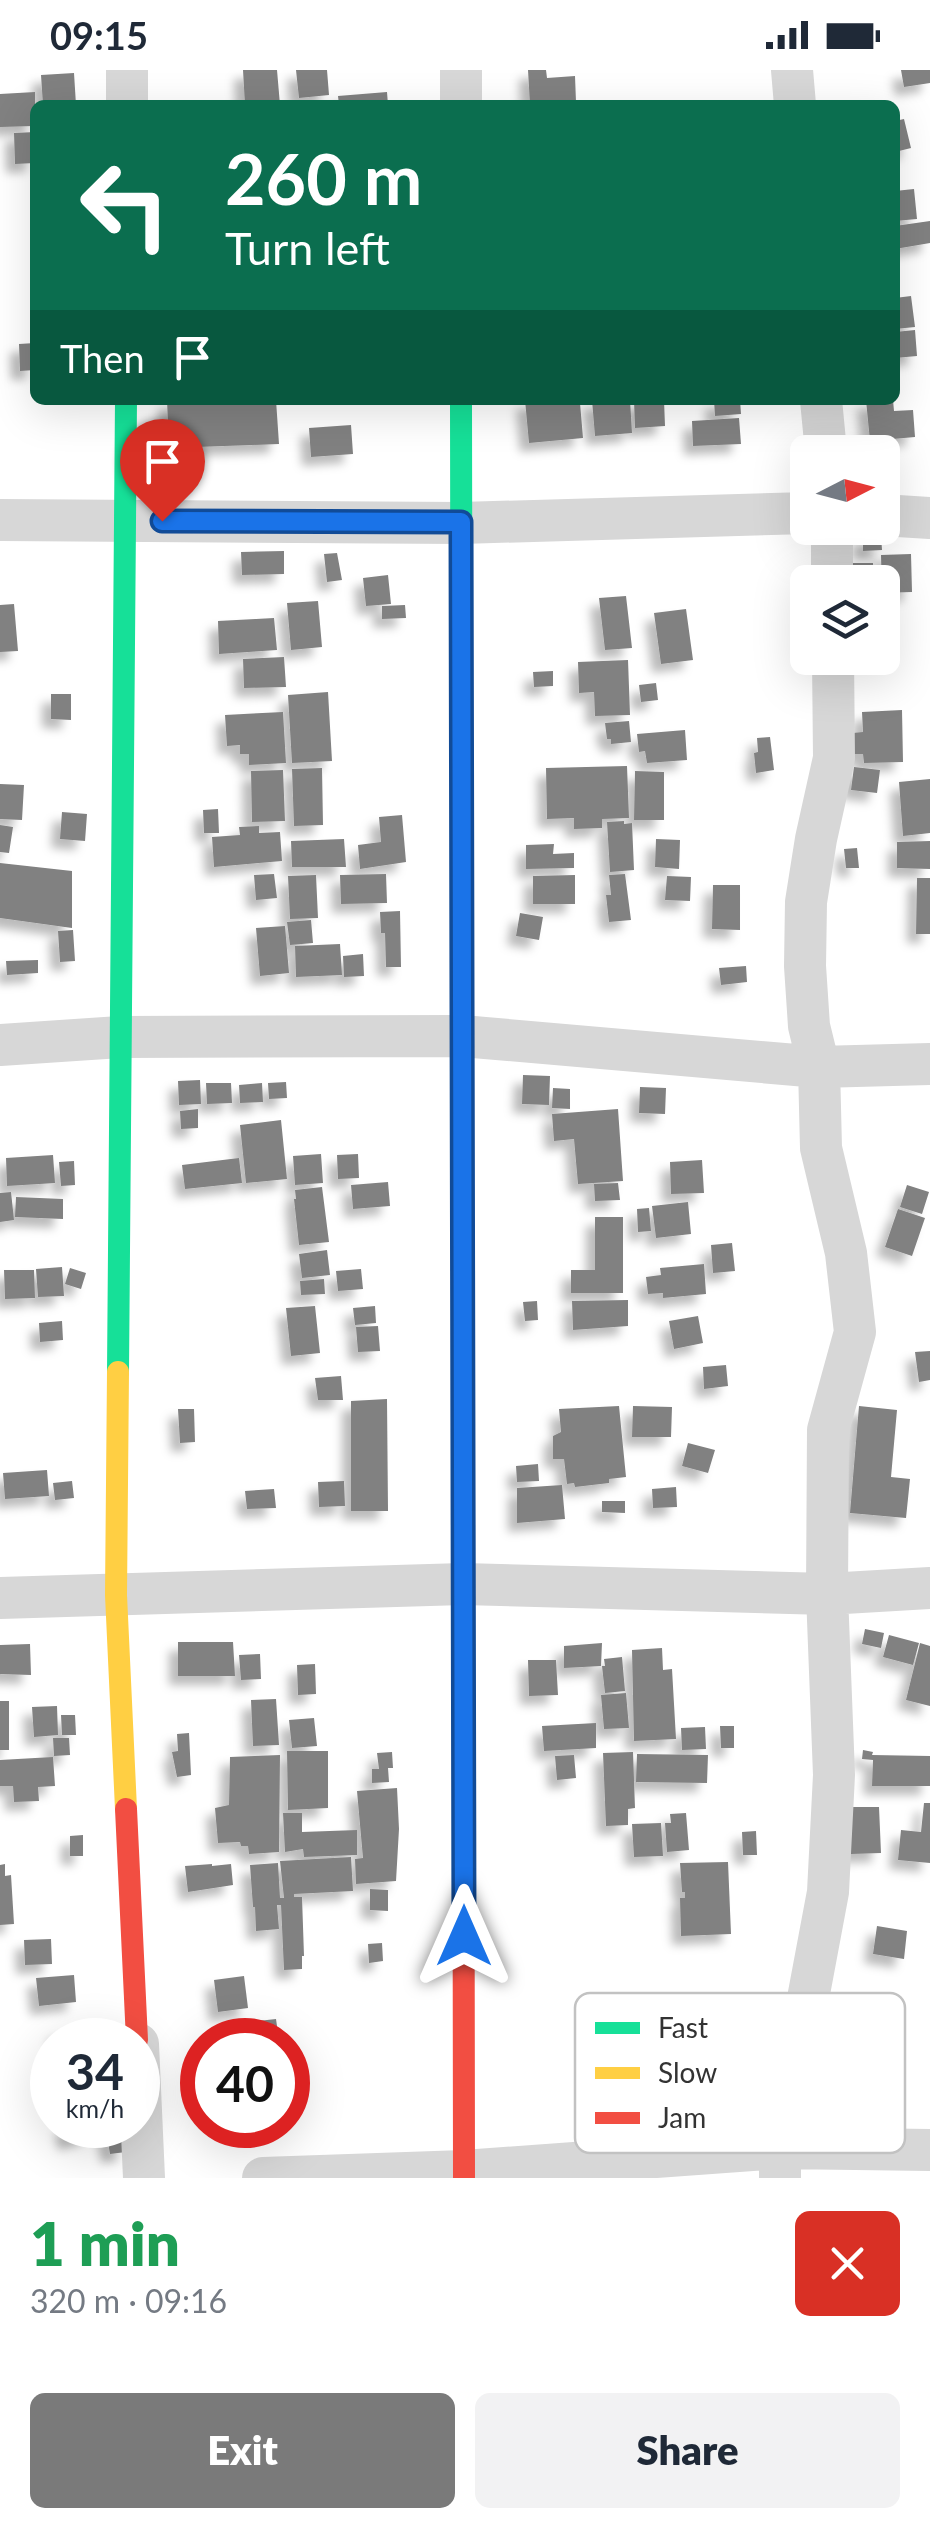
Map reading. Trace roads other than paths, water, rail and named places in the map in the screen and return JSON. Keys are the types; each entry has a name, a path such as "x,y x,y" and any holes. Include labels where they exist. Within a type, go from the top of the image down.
{"street":[{"path":"127,70 127,100"},
{"path":"461,70 461,100"},
{"path":"792,70 795,100"},
{"path":"126,405 116,1595 136,2018"},
{"path":"461,405 464,2175"},
{"path":"822,405 825,435"},
{"path":"0,520 461,522 790,514"},
{"path":"900,516 930,518"},
{"path":"810,1993 828,1892 834,1775 827,1594 828,1430 855,1332 846,1253 821,1148 820,1066 809,1026 805,966 806,902 834,758 833,675"},
{"path":"0,1045 120,1037 462,1036 820,1066 930,1064"},
{"path":"0,1598 463,1584 827,1594 930,1588"},
{"path":"142,2148 144,2178"},
{"path":"905,2152 930,2150"},
{"path":"263,2178 780,2163 895,2153"}]}
